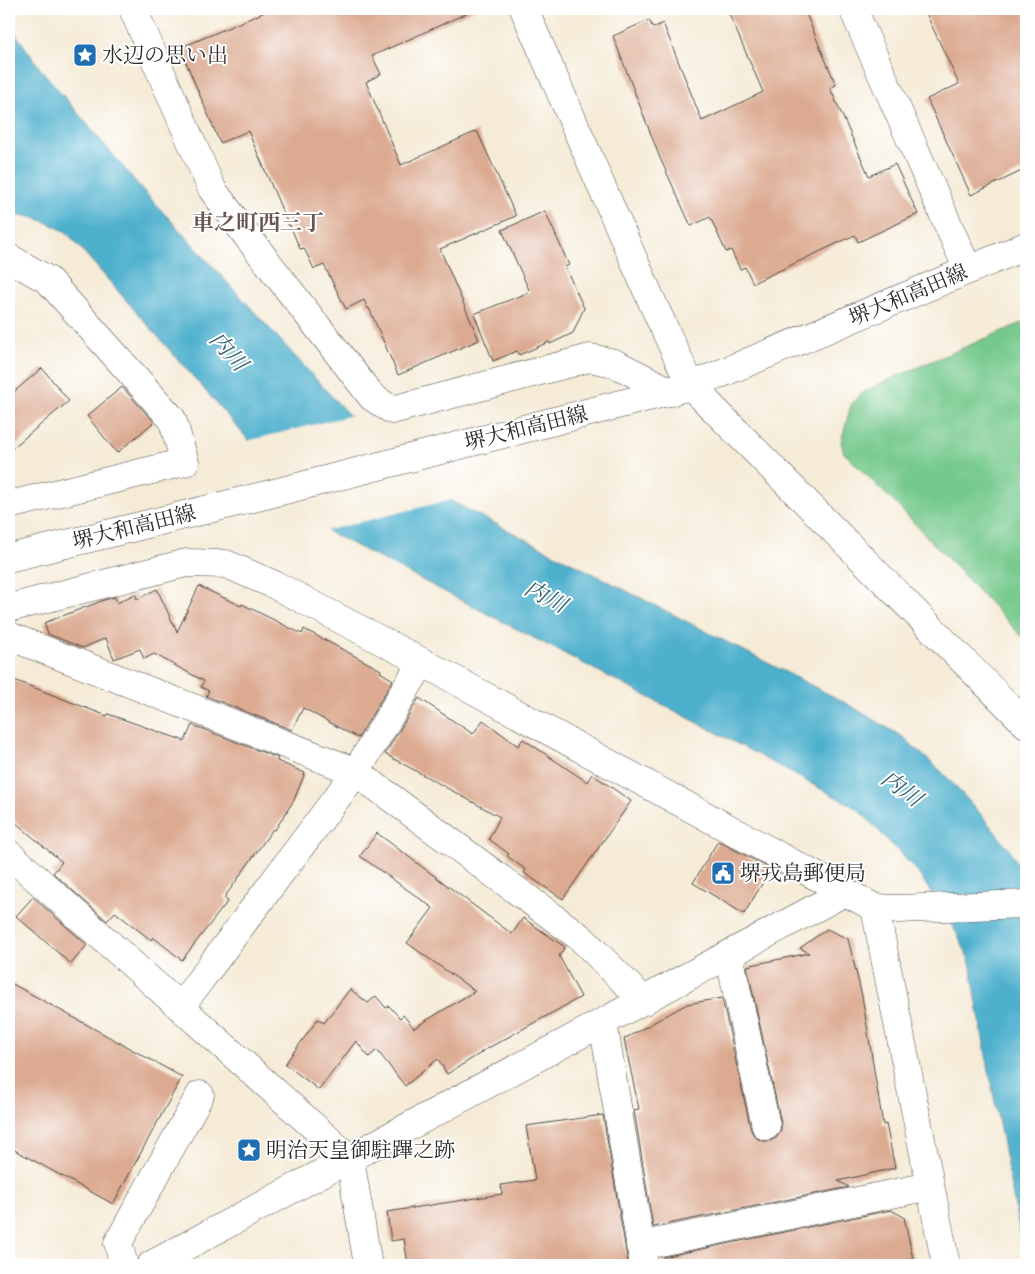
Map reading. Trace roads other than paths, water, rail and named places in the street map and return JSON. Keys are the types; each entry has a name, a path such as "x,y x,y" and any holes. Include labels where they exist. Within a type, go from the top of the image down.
{"street":[{"path":"133,9 212,189 372,397 392,410 590,358 614,362 681,389 1026,724"},
{"path":"524,9 653,304 681,389"},
{"path":"853,9 968,270"},
{"name":"堺大和高田線","path":"9,558 266,495 681,389 1026,246"},
{"path":"9,258 48,280 172,419 185,462 9,505"},
{"path":"9,608 186,563 226,564 275,585 422,662 845,892 886,908 1026,904"},
{"path":"9,636 356,772 581,938 644,1001"},
{"path":"180,1007 356,772 422,662"},
{"path":"9,854 350,1159 368,1265"},
{"path":"151,1265 845,892"},
{"path":"886,908 930,1186 946,1265"},
{"path":"729,955 766,1126"},
{"path":"603,1023 642,1255 930,1186"},
{"path":"124,1265 118,1243 200,1095"}],"water":[{"name":"内川","path":"9,24 39,67 141,188 347,413 447,499 846,703 903,737 944,774 978,811 1009,849 1026,881 1026,1265 970,962 958,935 917,871 858,809 710,729 329,532 68,234 40,220 9,213"}],"place":[{"name":"水辺の思い出","path":"85,55"},
{"name":"堺戎島郵便局","path":"723,873"},
{"name":"明治天皇御駐蹕之跡","path":"249,1150"}],"district":[{"name":"車之町西三丁","path":"258,222"}]}
